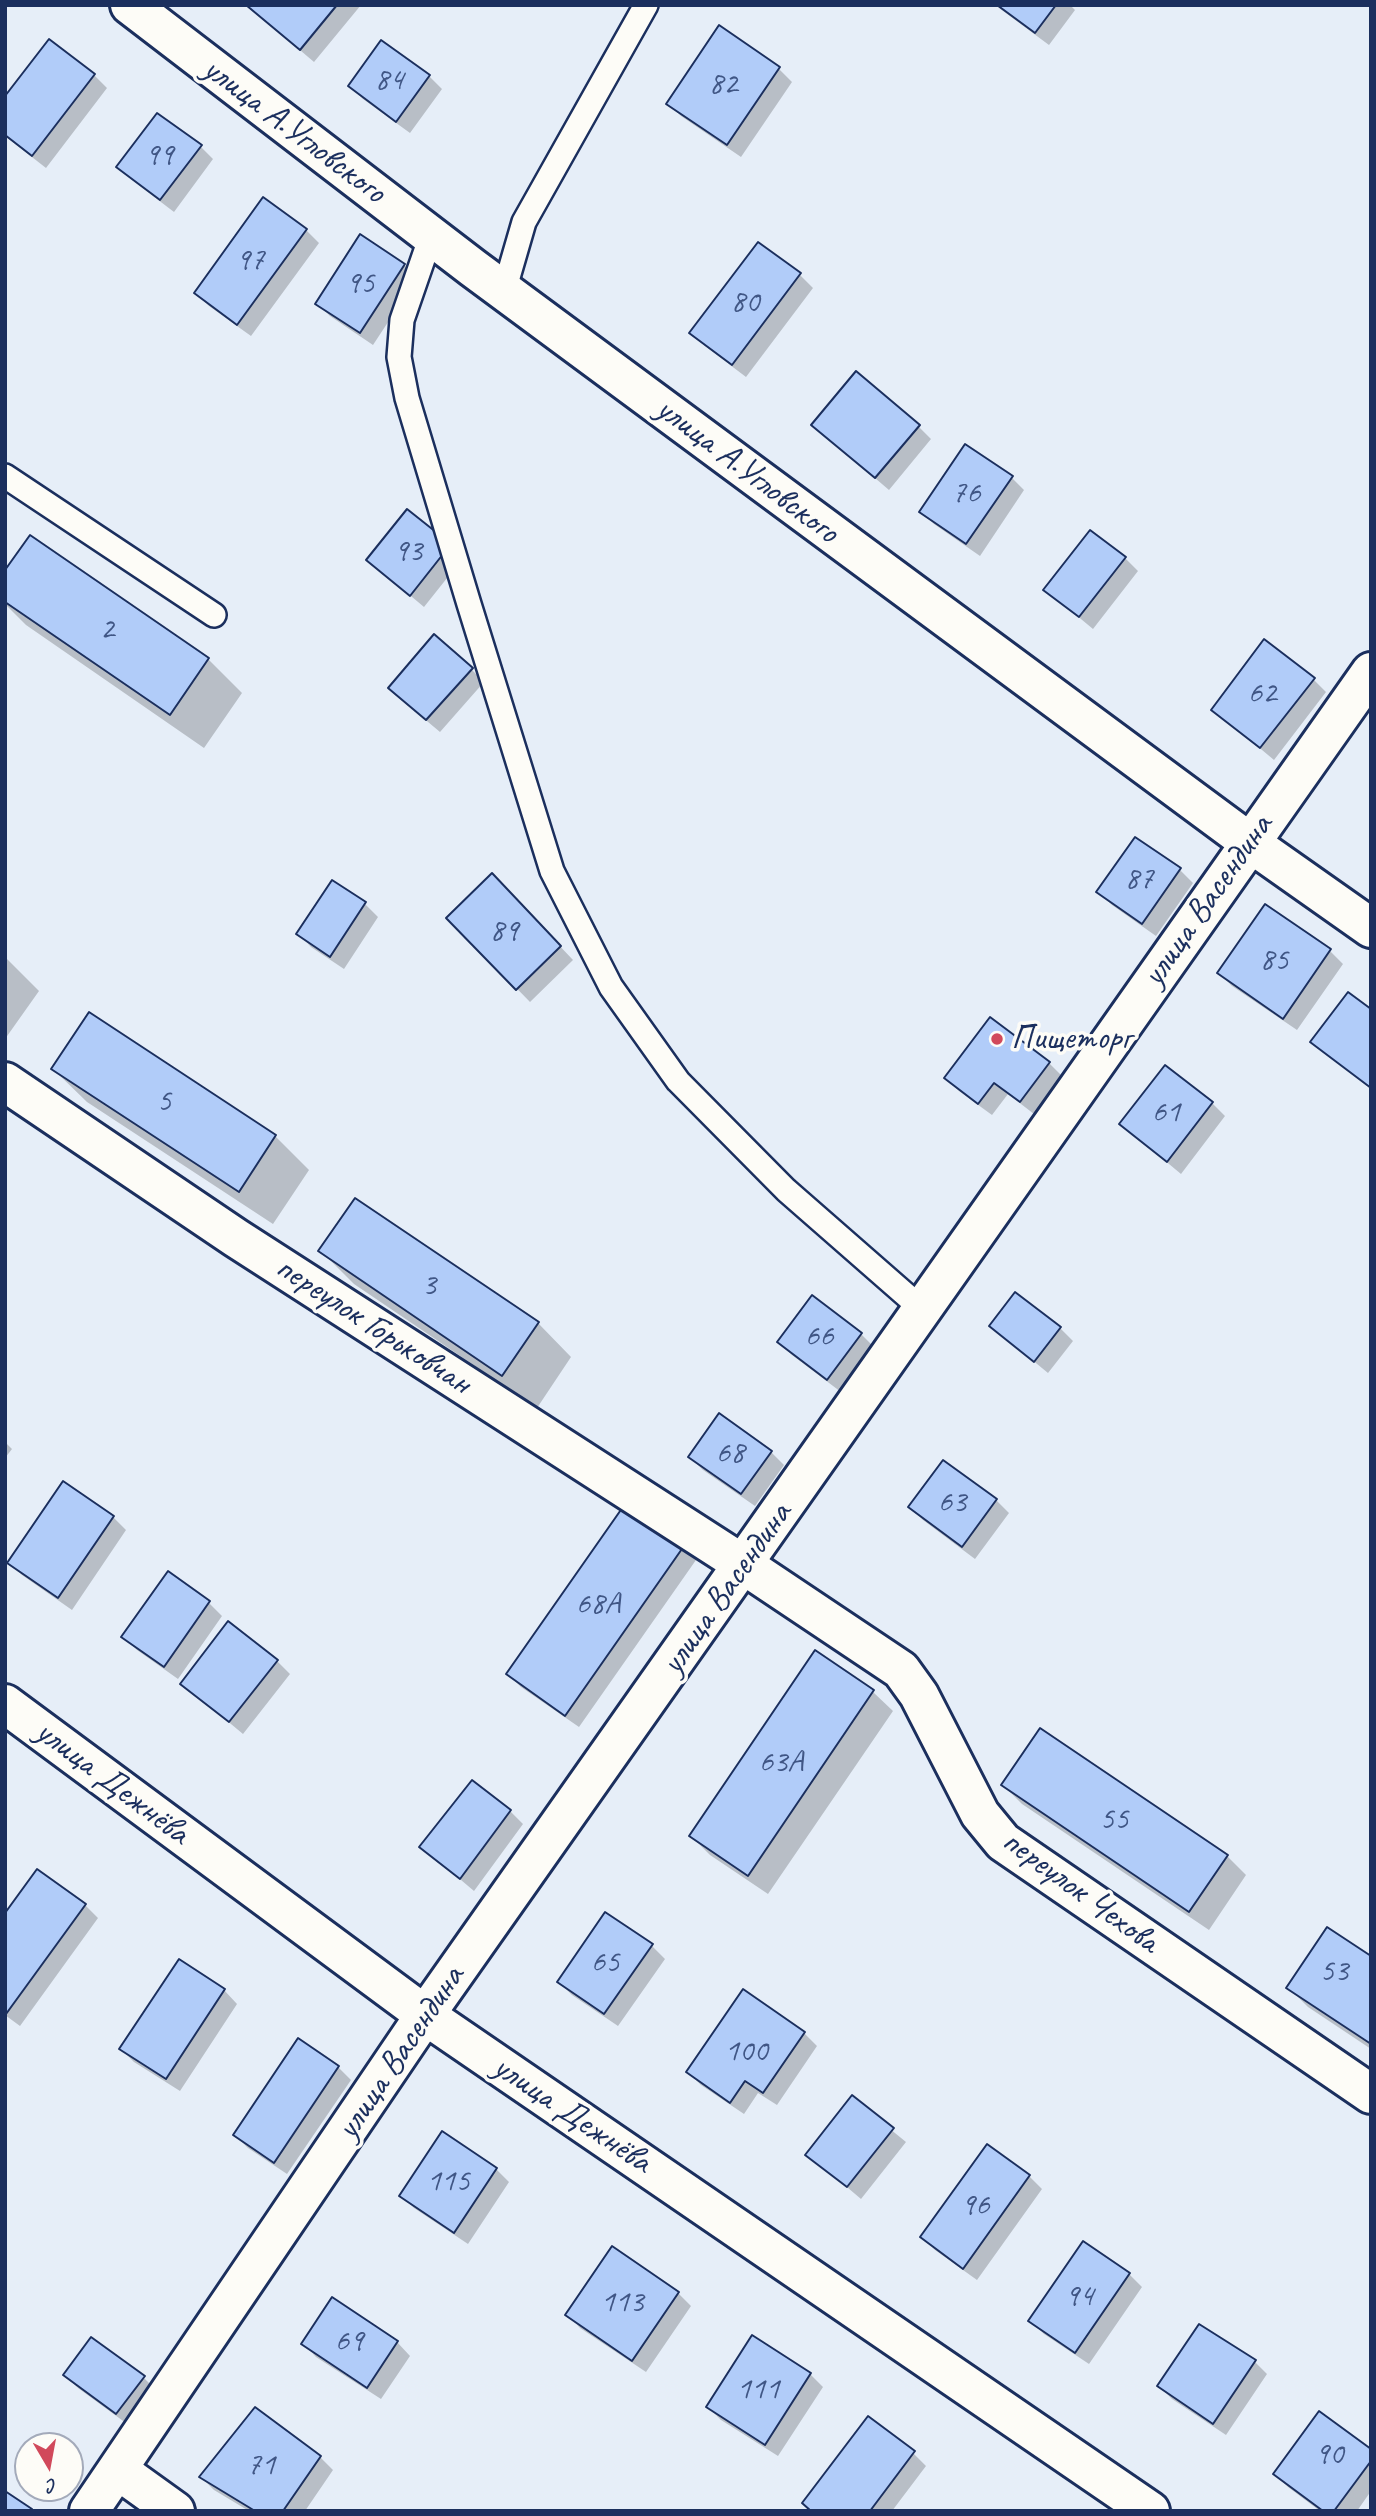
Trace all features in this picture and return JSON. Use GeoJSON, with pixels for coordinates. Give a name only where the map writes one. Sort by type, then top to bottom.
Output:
{"type":"FeatureCollection","features":[{"type":"Feature","properties":{"kind":"street","name":"улица А.Угловского"},"geometry":{"type":"LineString","coordinates":[[130,5],[504,291],[1249,842],[1371,928]]}},
{"type":"Feature","properties":{"kind":"street","name":"улица Васендина"},"geometry":{"type":"LineString","coordinates":[[89,2511],[425,2015],[1371,672]]}},
{"type":"Feature","properties":{"kind":"street","name":"переулок Горьковчан"},"geometry":{"type":"LineString","coordinates":[[5,1082],[236,1238],[744,1565]]}},
{"type":"Feature","properties":{"kind":"street","name":"переулок Чехова"},"geometry":{"type":"LineString","coordinates":[[744,1565],[901,1670],[919,1695],[980,1814],[1003,1843],[1371,2094]]}},
{"type":"Feature","properties":{"kind":"street","name":"улица Дежнёва"},"geometry":{"type":"LineString","coordinates":[[5,1704],[425,2015],[1150,2511]]}},
{"type":"Feature","properties":{"kind":"street"},"geometry":{"type":"LineString","coordinates":[[118,2470],[175,2511]]}},
{"type":"Feature","properties":{"kind":"lane"},"geometry":{"type":"LineString","coordinates":[[504,291],[524,222],[646,5]]}},
{"type":"Feature","properties":{"kind":"lane"},"geometry":{"type":"LineString","coordinates":[[431,236],[402,320],[399,357],[407,398],[552,871],[611,987],[678,1081],[786,1190],[922,1309]]}},
{"type":"Feature","properties":{"kind":"lane"},"geometry":{"type":"LineString","coordinates":[[5,476],[215,615]]}},
{"type":"Feature","properties":{"kind":"building"},"geometry":{"type":"Polygon","coordinates":[[[246,5],[337,5],[300,50],[246,5]]]}},
{"type":"Feature","properties":{"kind":"building"},"geometry":{"type":"Polygon","coordinates":[[[997,5],[1056,5],[1035,33],[997,5]]]}},
{"type":"Feature","properties":{"kind":"building"},"geometry":{"type":"Polygon","coordinates":[[[719,25],[780,67],[727,145],[666,104],[719,25]]]}},
{"type":"Feature","properties":{"kind":"building"},"geometry":{"type":"Polygon","coordinates":[[[49,39],[95,74],[32,156],[5,135],[5,96],[49,39]]]}},
{"type":"Feature","properties":{"kind":"building"},"geometry":{"type":"Polygon","coordinates":[[[381,40],[430,75],[396,122],[348,86],[381,40]]]}},
{"type":"Feature","properties":{"kind":"building"},"geometry":{"type":"Polygon","coordinates":[[[157,113],[202,145],[160,200],[116,167],[157,113]]]}},
{"type":"Feature","properties":{"kind":"building"},"geometry":{"type":"Polygon","coordinates":[[[263,197],[307,229],[237,325],[194,293],[263,197]]]}},
{"type":"Feature","properties":{"kind":"building"},"geometry":{"type":"Polygon","coordinates":[[[360,234],[405,264],[360,333],[315,304],[360,234]]]}},
{"type":"Feature","properties":{"kind":"building"},"geometry":{"type":"Polygon","coordinates":[[[758,242],[801,273],[732,365],[689,333],[758,242]]]}},
{"type":"Feature","properties":{"kind":"building"},"geometry":{"type":"Polygon","coordinates":[[[856,371],[920,425],[875,478],[811,425],[856,371]]]}},
{"type":"Feature","properties":{"kind":"building"},"geometry":{"type":"Polygon","coordinates":[[[965,444],[1013,476],[966,544],[919,512],[965,444]]]}},
{"type":"Feature","properties":{"kind":"building"},"geometry":{"type":"Polygon","coordinates":[[[407,509],[451,544],[410,596],[366,560],[407,509]]]}},
{"type":"Feature","properties":{"kind":"building"},"geometry":{"type":"Polygon","coordinates":[[[1090,530],[1126,557],[1079,617],[1043,590],[1090,530]]]}},
{"type":"Feature","properties":{"kind":"building"},"geometry":{"type":"Polygon","coordinates":[[[30,535],[209,658],[170,715],[5,602],[5,570],[30,535]]]}},
{"type":"Feature","properties":{"kind":"building"},"geometry":{"type":"Polygon","coordinates":[[[434,634],[473,668],[426,720],[388,688],[434,634]]]}},
{"type":"Feature","properties":{"kind":"building"},"geometry":{"type":"Polygon","coordinates":[[[1264,639],[1315,678],[1260,748],[1211,710],[1264,639]]]}},
{"type":"Feature","properties":{"kind":"building"},"geometry":{"type":"Polygon","coordinates":[[[1135,837],[1181,868],[1142,924],[1096,892],[1135,837]]]}},
{"type":"Feature","properties":{"kind":"building"},"geometry":{"type":"Polygon","coordinates":[[[492,873],[561,946],[516,990],[446,918],[492,873]]]}},
{"type":"Feature","properties":{"kind":"building"},"geometry":{"type":"Polygon","coordinates":[[[332,880],[366,902],[330,957],[296,934],[332,880]]]}},
{"type":"Feature","properties":{"kind":"building"},"geometry":{"type":"Polygon","coordinates":[[[1265,904],[1331,949],[1283,1019],[1217,973],[1265,904]]]}},
{"type":"Feature","properties":{"kind":"building"},"geometry":{"type":"Polygon","coordinates":[[[1348,992],[1371,1009],[1371,1088],[1310,1042],[1348,992]]]}},
{"type":"Feature","properties":{"kind":"building"},"geometry":{"type":"Polygon","coordinates":[[[89,1012],[276,1135],[239,1192],[51,1069],[89,1012]]]}},
{"type":"Feature","properties":{"kind":"building","name":"Пищеторг"},"geometry":{"type":"Polygon","coordinates":[[[990,1017],[1050,1062],[1020,1102],[994,1083],[978,1104],[944,1078],[990,1017]]]}},
{"type":"Feature","properties":{"kind":"building"},"geometry":{"type":"Polygon","coordinates":[[[1165,1065],[1213,1102],[1167,1162],[1119,1124],[1165,1065]]]}},
{"type":"Feature","properties":{"kind":"building"},"geometry":{"type":"Polygon","coordinates":[[[355,1198],[539,1322],[502,1376],[318,1251],[355,1198]]]}},
{"type":"Feature","properties":{"kind":"building"},"geometry":{"type":"Polygon","coordinates":[[[1015,1292],[1061,1327],[1034,1362],[989,1326],[1015,1292]]]}},
{"type":"Feature","properties":{"kind":"building"},"geometry":{"type":"Polygon","coordinates":[[[812,1295],[862,1333],[827,1380],[777,1342],[812,1295]]]}},
{"type":"Feature","properties":{"kind":"building"},"geometry":{"type":"Polygon","coordinates":[[[719,1413],[772,1451],[741,1494],[688,1457],[719,1413]]]}},
{"type":"Feature","properties":{"kind":"building"},"geometry":{"type":"Polygon","coordinates":[[[943,1460],[997,1499],[962,1547],[908,1507],[943,1460]]]}},
{"type":"Feature","properties":{"kind":"building"},"geometry":{"type":"Polygon","coordinates":[[[63,1481],[114,1516],[58,1598],[7,1563],[63,1481]]]}},
{"type":"Feature","properties":{"kind":"building"},"geometry":{"type":"Polygon","coordinates":[[[632,1494],[691,1536],[565,1716],[506,1674],[632,1494]]]}},
{"type":"Feature","properties":{"kind":"building"},"geometry":{"type":"Polygon","coordinates":[[[168,1571],[210,1601],[164,1667],[121,1637],[168,1571]]]}},
{"type":"Feature","properties":{"kind":"building"},"geometry":{"type":"Polygon","coordinates":[[[228,1621],[278,1660],[229,1722],[180,1684],[228,1621]]]}},
{"type":"Feature","properties":{"kind":"building"},"geometry":{"type":"Polygon","coordinates":[[[815,1650],[874,1690],[748,1876],[689,1836],[815,1650]]]}},
{"type":"Feature","properties":{"kind":"building"},"geometry":{"type":"Polygon","coordinates":[[[1040,1728],[1228,1855],[1189,1912],[1001,1785],[1040,1728]]]}},
{"type":"Feature","properties":{"kind":"building"},"geometry":{"type":"Polygon","coordinates":[[[472,1780],[511,1810],[460,1879],[419,1847],[472,1780]]]}},
{"type":"Feature","properties":{"kind":"building"},"geometry":{"type":"Polygon","coordinates":[[[37,1869],[86,1904],[6,2014],[5,1913],[37,1869]]]}},
{"type":"Feature","properties":{"kind":"building"},"geometry":{"type":"Polygon","coordinates":[[[605,1912],[653,1944],[604,2014],[557,1982],[605,1912]]]}},
{"type":"Feature","properties":{"kind":"building"},"geometry":{"type":"Polygon","coordinates":[[[1327,1927],[1371,1956],[1371,2044],[1286,1988],[1327,1927]]]}},
{"type":"Feature","properties":{"kind":"building"},"geometry":{"type":"Polygon","coordinates":[[[179,1959],[225,1989],[166,2079],[119,2049],[179,1959]]]}},
{"type":"Feature","properties":{"kind":"building"},"geometry":{"type":"Polygon","coordinates":[[[743,1989],[805,2032],[763,2093],[745,2081],[730,2103],[686,2072],[743,1989]]]}},
{"type":"Feature","properties":{"kind":"building"},"geometry":{"type":"Polygon","coordinates":[[[298,2038],[339,2066],[274,2163],[233,2135],[298,2038]]]}},
{"type":"Feature","properties":{"kind":"building"},"geometry":{"type":"Polygon","coordinates":[[[852,2095],[894,2128],[847,2187],[805,2155],[852,2095]]]}},
{"type":"Feature","properties":{"kind":"building"},"geometry":{"type":"Polygon","coordinates":[[[442,2131],[497,2168],[454,2233],[399,2196],[442,2131]]]}},
{"type":"Feature","properties":{"kind":"building"},"geometry":{"type":"Polygon","coordinates":[[[987,2144],[1030,2175],[963,2269],[920,2237],[987,2144]]]}},
{"type":"Feature","properties":{"kind":"building"},"geometry":{"type":"Polygon","coordinates":[[[1083,2241],[1130,2273],[1075,2353],[1028,2321],[1083,2241]]]}},
{"type":"Feature","properties":{"kind":"building"},"geometry":{"type":"Polygon","coordinates":[[[612,2246],[679,2292],[632,2361],[565,2315],[612,2246]]]}},
{"type":"Feature","properties":{"kind":"building"},"geometry":{"type":"Polygon","coordinates":[[[332,2297],[398,2341],[367,2388],[301,2344],[332,2297]]]}},
{"type":"Feature","properties":{"kind":"building"},"geometry":{"type":"Polygon","coordinates":[[[1199,2324],[1256,2360],[1213,2424],[1157,2386],[1199,2324]]]}},
{"type":"Feature","properties":{"kind":"building"},"geometry":{"type":"Polygon","coordinates":[[[752,2335],[811,2373],[765,2445],[706,2407],[752,2335]]]}},
{"type":"Feature","properties":{"kind":"building"},"geometry":{"type":"Polygon","coordinates":[[[91,2337],[145,2376],[116,2414],[63,2375],[91,2337]]]}},
{"type":"Feature","properties":{"kind":"building"},"geometry":{"type":"Polygon","coordinates":[[[255,2407],[321,2456],[283,2511],[255,2511],[199,2477],[255,2407]]]}},
{"type":"Feature","properties":{"kind":"building"},"geometry":{"type":"Polygon","coordinates":[[[1319,2411],[1371,2449],[1371,2461],[1334,2511],[1323,2511],[1273,2474],[1319,2411]]]}},
{"type":"Feature","properties":{"kind":"building"},"geometry":{"type":"Polygon","coordinates":[[[868,2416],[915,2451],[870,2511],[811,2511],[802,2503],[868,2416]]]}},
{"type":"Feature","properties":{"kind":"building"},"geometry":{"type":"Polygon","coordinates":[[[5,2491],[14,2497],[14,2502],[22,2502],[32,2509],[32,2511],[5,2511],[5,2491]]]}},
{"type":"Feature","properties":{"kind":"place","name":"Пищеторг"},"geometry":{"type":"Point","coordinates":[997,1039]}}]}
